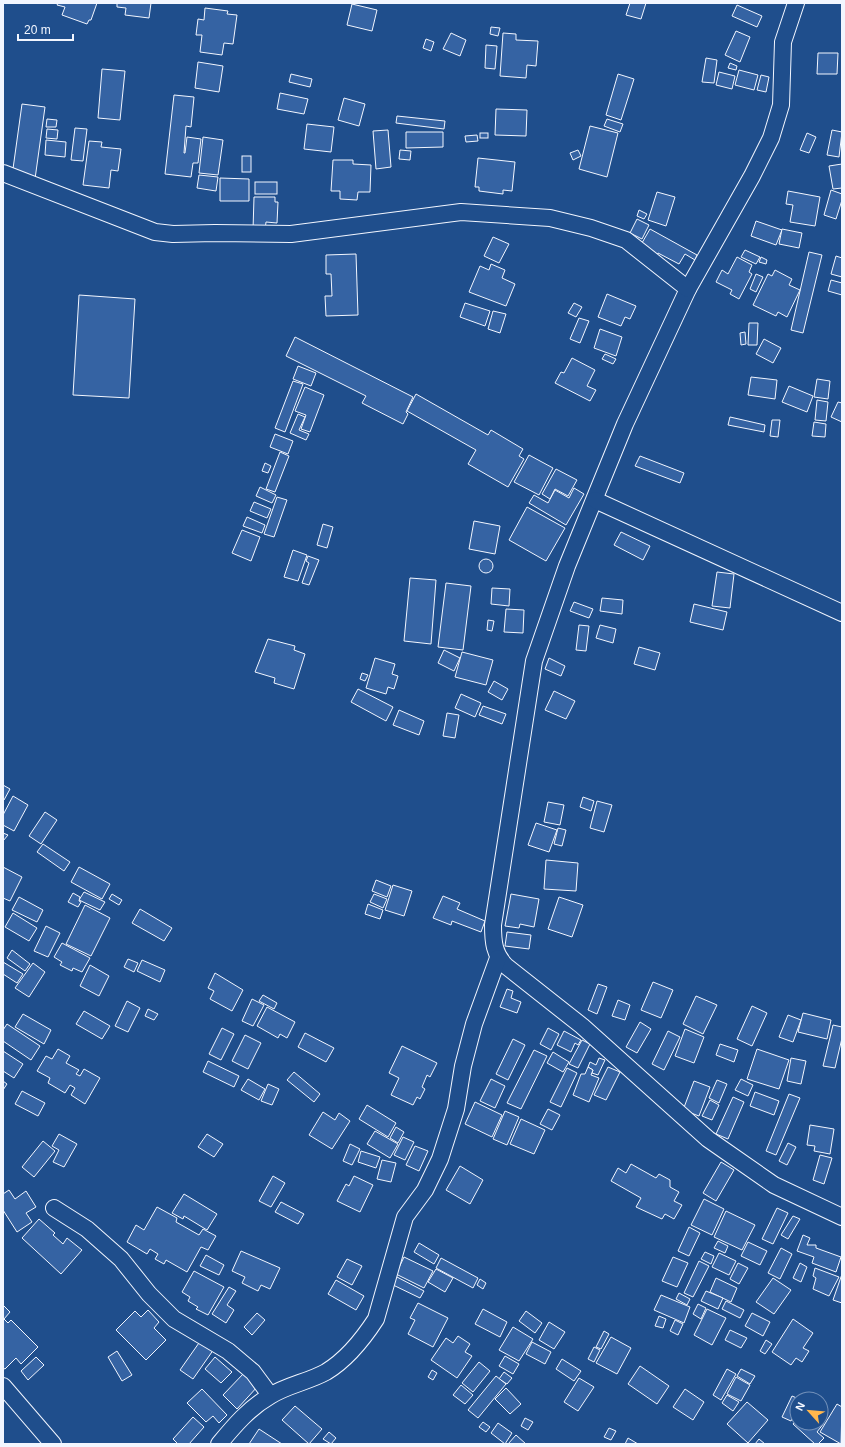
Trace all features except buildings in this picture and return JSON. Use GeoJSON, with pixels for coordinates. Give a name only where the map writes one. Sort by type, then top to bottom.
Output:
{"type":"FeatureCollection","features":[{"type":"Feature","properties":{"kind":"street"},"geometry":{"type":"LineString","coordinates":[[796,3],[784,42],[781,105],[771,138],[752,176],[688,289],[626,424],[567,566],[534,660],[493,925],[493,943],[498,958],[506,966],[582,1026],[708,1139],[774,1185],[842,1216]]}},
{"type":"Feature","properties":{"kind":"street"},"geometry":{"type":"LineString","coordinates":[[3,173],[155,232],[173,234],[215,232],[291,234],[461,212],[550,218],[590,228],[626,240],[688,289]]}},
{"type":"Feature","properties":{"kind":"street"},"geometry":{"type":"LineString","coordinates":[[594,500],[842,612]]}},
{"type":"Feature","properties":{"kind":"street"},"geometry":{"type":"LineString","coordinates":[[219,1444],[244,1415],[270,1395],[326,1372],[348,1354],[367,1333],[376,1319],[394,1250],[405,1217],[425,1190],[440,1159],[456,1109],[463,1066],[474,1024],[498,958]]}},
{"type":"Feature","properties":{"kind":"street"},"geometry":{"type":"LineString","coordinates":[[54,1208],[87,1229],[121,1259],[149,1294],[174,1319],[228,1351],[253,1372],[270,1395]]}},
{"type":"Feature","properties":{"kind":"street"},"geometry":{"type":"LineString","coordinates":[[3,1386],[53,1444]]}}]}
